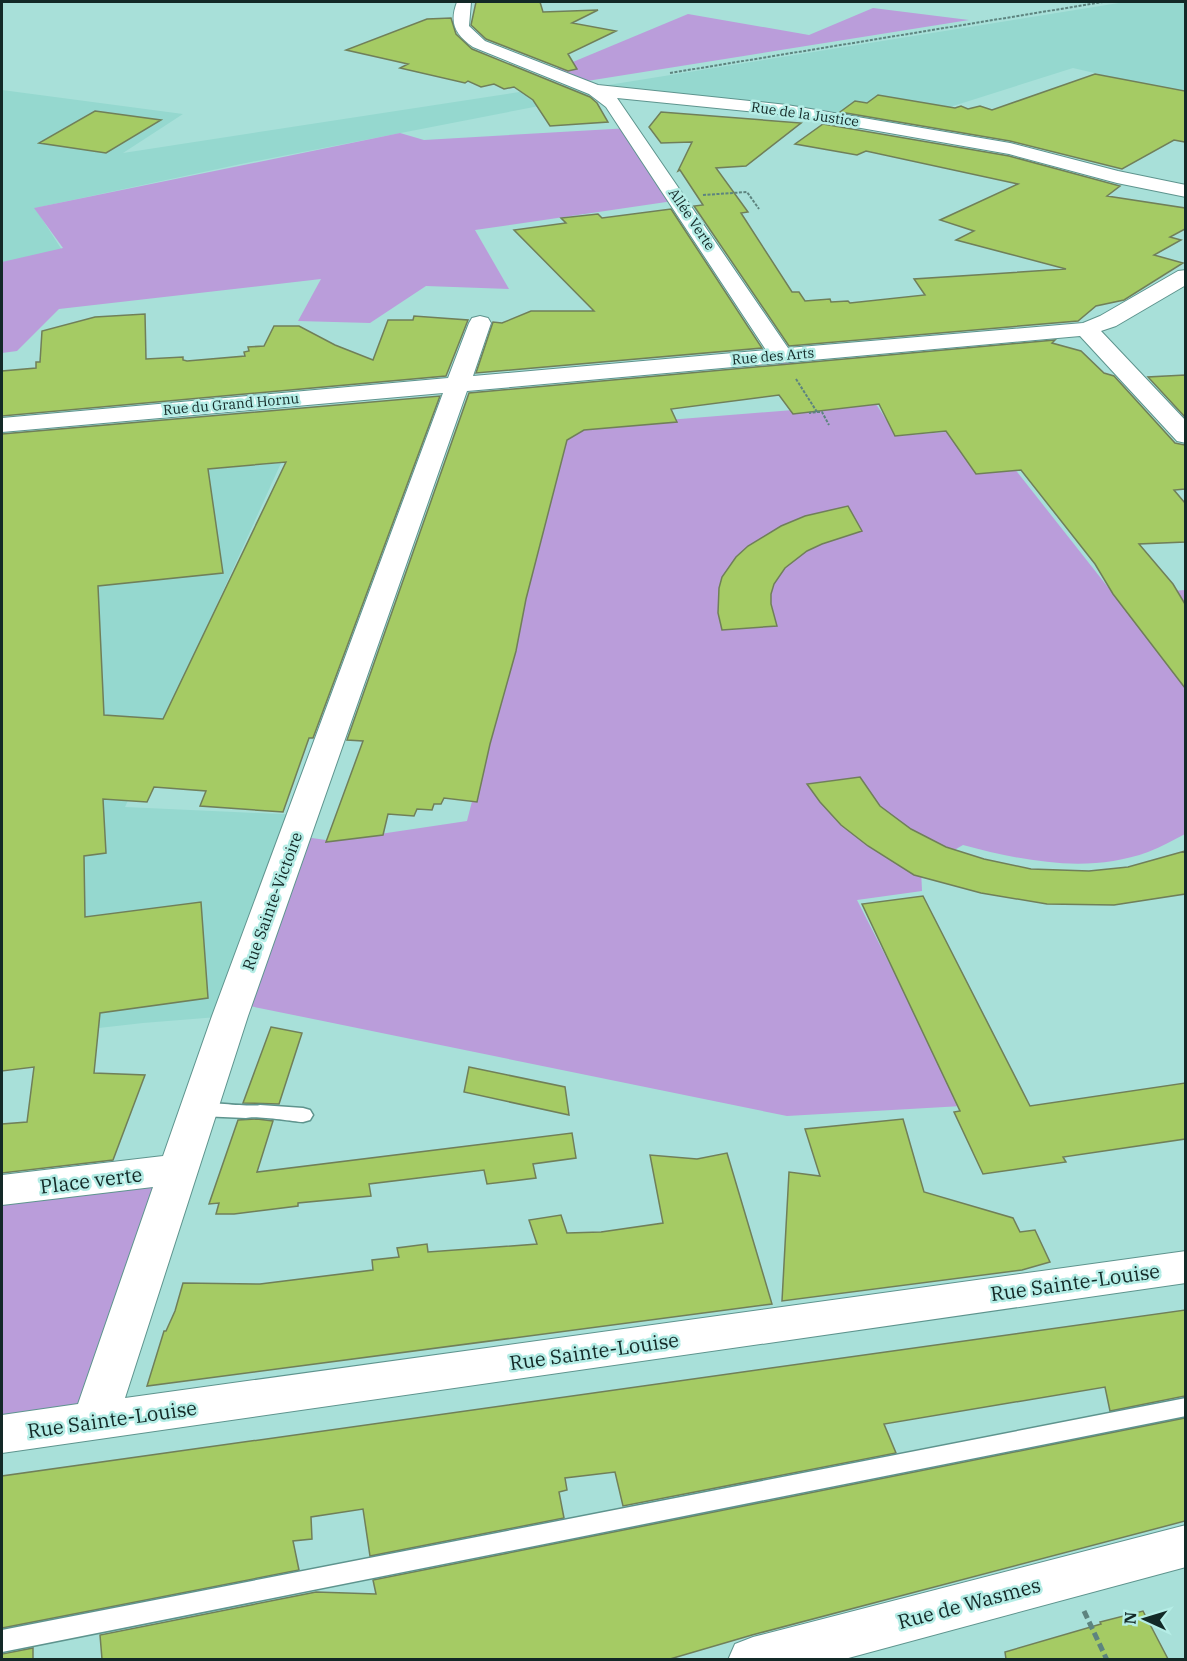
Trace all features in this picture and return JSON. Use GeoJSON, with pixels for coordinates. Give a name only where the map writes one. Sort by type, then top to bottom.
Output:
{"type":"FeatureCollection","features":[{"type":"Feature","properties":{"kind":"street","name":"Rue de la Justice"},"geometry":{"type":"LineString","coordinates":[[464,2],[460,23],[463,31],[470,38],[479,44],[596,90],[799,111],[1010,149],[1117,177],[1185,191]]}},
{"type":"Feature","properties":{"kind":"street","name":"Allée Verte"},"geometry":{"type":"LineString","coordinates":[[596,90],[614,104],[781,355]]}},
{"type":"Feature","properties":{"kind":"street","name":"Rue des Arts"},"geometry":{"type":"LineString","coordinates":[[460,383],[1086,329],[1108,321],[1185,276]]}},
{"type":"Feature","properties":{"kind":"street","name":"Rue Sainte-Victoire"},"geometry":{"type":"LineString","coordinates":[[94,1422],[230,1016],[480,323]]}},
{"type":"Feature","properties":{"kind":"street"},"geometry":{"type":"LineString","coordinates":[[1086,329],[1185,436]]}},
{"type":"Feature","properties":{"kind":"street","name":"Rue du Grand Hornu"},"geometry":{"type":"LineString","coordinates":[[2,424],[460,383]]}},
{"type":"Feature","properties":{"kind":"street","name":"Place verte"},"geometry":{"type":"LineString","coordinates":[[2,1190],[180,1169]]}},
{"type":"Feature","properties":{"kind":"street","name":"Rue Sainte-Louise"},"geometry":{"type":"LineString","coordinates":[[2,1434],[1185,1267]]}},
{"type":"Feature","properties":{"kind":"street","name":"Rue de Wasmes"},"geometry":{"type":"LineString","coordinates":[[753,1659],[1185,1546]]}},
{"type":"Feature","properties":{"kind":"lane"},"geometry":{"type":"LineString","coordinates":[[200,1109],[303,1115]]}},
{"type":"Feature","properties":{"kind":"lane"},"geometry":{"type":"LineString","coordinates":[[2,1641],[1185,1407]]}},
{"type":"Feature","properties":{"kind":"path"},"geometry":{"type":"LineString","coordinates":[[666,74],[1103,2]]}},
{"type":"Feature","properties":{"kind":"path"},"geometry":{"type":"LineString","coordinates":[[678,197],[747,192],[759,209]]}},
{"type":"Feature","properties":{"kind":"path"},"geometry":{"type":"LineString","coordinates":[[781,355],[817,412]]}},
{"type":"Feature","properties":{"kind":"path"},"geometry":{"type":"LineString","coordinates":[[809,413],[822,412],[829,425]]}},
{"type":"Feature","properties":{"kind":"path"},"geometry":{"type":"LineString","coordinates":[[1067,1577],[1107,1659]]}},
{"type":"Feature","properties":{"kind":"shaded area"},"geometry":{"type":"Polygon","coordinates":[[[1125,2],[1185,2],[1185,94],[1073,68],[893,125],[602,86],[1125,2]]]}},
{"type":"Feature","properties":{"kind":"shaded area"},"geometry":{"type":"Polygon","coordinates":[[[873,8],[969,20],[587,81],[556,69],[688,14],[809,35],[873,8]]]}},
{"type":"Feature","properties":{"kind":"shaded area"},"geometry":{"type":"Polygon","coordinates":[[[571,84],[596,95],[241,164],[35,208],[62,250],[2,263],[2,90],[183,114],[123,153],[571,84]]]}},
{"type":"Feature","properties":{"kind":"shaded area"},"geometry":{"type":"Polygon","coordinates":[[[630,128],[680,200],[475,230],[509,289],[426,286],[370,323],[298,321],[321,279],[59,309],[17,351],[2,353],[2,262],[63,248],[34,208],[400,133],[424,140],[630,128]]]}},
{"type":"Feature","properties":{"kind":"shaded area"},"geometry":{"type":"Polygon","coordinates":[[[788,354],[825,409],[876,404],[897,436],[946,432],[976,472],[1014,468],[1111,591],[1161,586],[1171,591],[1185,590],[1185,834],[1153,850],[1125,859],[1079,864],[1032,860],[963,845],[921,869],[922,891],[857,900],[962,1106],[787,1116],[235,1003],[305,837],[333,841],[467,821],[562,444],[581,427],[806,409],[772,356],[788,354]]]}},
{"type":"Feature","properties":{"kind":"shaded area"},"geometry":{"type":"Polygon","coordinates":[[[281,463],[125,807],[303,815],[230,1016],[2,1039],[2,488],[281,463]]]}},
{"type":"Feature","properties":{"kind":"shaded area"},"geometry":{"type":"Polygon","coordinates":[[[180,1169],[95,1422],[2,1434],[2,1190],[180,1169]]]}},
{"type":"Feature","properties":{"kind":"building"},"geometry":{"type":"Polygon","coordinates":[[[476,2],[540,2],[543,12],[598,10],[572,23],[616,31],[568,54],[577,69],[568,71],[486,39],[471,25],[476,2]]]}},
{"type":"Feature","properties":{"kind":"building"},"geometry":{"type":"Polygon","coordinates":[[[451,18],[456,34],[472,49],[590,97],[597,103],[608,122],[550,126],[533,100],[514,87],[504,89],[494,84],[481,87],[468,81],[465,83],[400,68],[408,64],[346,50],[427,19],[451,18]]]}},
{"type":"Feature","properties":{"kind":"building"},"geometry":{"type":"Polygon","coordinates":[[[1095,74],[1185,91],[1185,142],[1174,140],[1122,169],[1010,141],[840,112],[855,101],[867,103],[878,95],[955,108],[961,106],[968,109],[980,106],[992,110],[1095,74]]]}},
{"type":"Feature","properties":{"kind":"building"},"geometry":{"type":"Polygon","coordinates":[[[95,111],[161,120],[106,153],[39,143],[95,111]]]}},
{"type":"Feature","properties":{"kind":"building"},"geometry":{"type":"Polygon","coordinates":[[[661,112],[801,123],[746,166],[716,168],[748,212],[741,213],[792,292],[799,292],[805,301],[830,299],[831,302],[848,301],[850,303],[925,295],[914,279],[1066,269],[956,240],[974,231],[940,220],[1018,184],[866,151],[857,155],[795,144],[823,124],[1009,156],[1120,186],[1107,196],[1185,208],[1185,229],[1170,237],[1181,240],[1154,255],[1183,263],[1124,300],[1096,306],[1078,321],[789,346],[694,206],[703,205],[680,170],[678,171],[692,142],[661,143],[649,127],[661,112]]]}},
{"type":"Feature","properties":{"kind":"building"},"geometry":{"type":"Polygon","coordinates":[[[671,209],[762,348],[476,373],[493,322],[502,323],[531,311],[594,311],[514,230],[566,223],[561,218],[598,214],[602,218],[671,209]]]}},
{"type":"Feature","properties":{"kind":"building"},"geometry":{"type":"Polygon","coordinates":[[[145,314],[146,359],[183,357],[183,360],[187,361],[245,356],[244,352],[249,351],[248,347],[264,346],[274,326],[299,326],[335,345],[373,360],[388,320],[413,320],[414,316],[468,320],[446,376],[2,416],[2,371],[36,368],[36,362],[40,362],[42,331],[95,317],[145,314]]]}},
{"type":"Feature","properties":{"kind":"building"},"geometry":{"type":"Polygon","coordinates":[[[1055,340],[1052,343],[1081,351],[1104,373],[1114,376],[1175,443],[1185,445],[1185,489],[1174,490],[1185,503],[1185,542],[1139,544],[1173,584],[1185,604],[1185,688],[1113,594],[1095,564],[1021,470],[976,474],[946,431],[895,436],[879,404],[793,414],[779,395],[671,409],[677,422],[584,430],[567,440],[477,802],[444,798],[441,804],[434,804],[432,810],[417,809],[414,816],[388,814],[383,835],[326,842],[363,741],[347,740],[469,393],[1055,340]]]}},
{"type":"Feature","properties":{"kind":"building"},"geometry":{"type":"Polygon","coordinates":[[[1185,375],[1185,417],[1148,377],[1185,375]]]}},
{"type":"Feature","properties":{"kind":"building"},"geometry":{"type":"Polygon","coordinates":[[[440,396],[313,738],[309,738],[283,812],[200,806],[206,791],[154,787],[147,802],[103,799],[106,853],[84,856],[85,917],[201,902],[208,998],[100,1013],[94,1073],[145,1075],[113,1160],[2,1173],[2,1124],[27,1122],[34,1067],[2,1071],[2,434],[440,396]],[[286,462],[208,469],[223,573],[98,586],[104,715],[163,719],[286,462]]]}},
{"type":"Feature","properties":{"kind":"building"},"geometry":{"type":"Polygon","coordinates":[[[848,506],[862,531],[807,551],[785,568],[774,584],[771,594],[771,604],[777,626],[722,630],[718,613],[719,588],[722,577],[736,557],[748,546],[781,526],[805,516],[848,506]]]}},
{"type":"Feature","properties":{"kind":"building"},"geometry":{"type":"Polygon","coordinates":[[[860,777],[880,806],[911,829],[946,847],[984,859],[1031,869],[1089,871],[1128,867],[1185,851],[1185,894],[1114,905],[1047,904],[981,893],[914,875],[868,846],[841,825],[807,784],[860,777]]]}},
{"type":"Feature","properties":{"kind":"building"},"geometry":{"type":"Polygon","coordinates":[[[923,896],[1030,1106],[1185,1083],[1185,1139],[1063,1157],[1066,1162],[983,1174],[954,1112],[960,1111],[862,904],[923,896]]]}},
{"type":"Feature","properties":{"kind":"building"},"geometry":{"type":"Polygon","coordinates":[[[271,1027],[302,1033],[279,1104],[243,1103],[271,1027]]]}},
{"type":"Feature","properties":{"kind":"building"},"geometry":{"type":"Polygon","coordinates":[[[469,1067],[565,1087],[569,1115],[464,1092],[469,1067]]]}},
{"type":"Feature","properties":{"kind":"building"},"geometry":{"type":"Polygon","coordinates":[[[903,1119],[924,1192],[1013,1218],[1020,1232],[1035,1230],[1050,1262],[1022,1270],[782,1301],[789,1172],[820,1176],[805,1129],[903,1119]]]}},
{"type":"Feature","properties":{"kind":"building"},"geometry":{"type":"Polygon","coordinates":[[[238,1120],[273,1121],[257,1172],[572,1133],[576,1158],[533,1164],[536,1178],[487,1184],[484,1170],[369,1184],[371,1196],[298,1203],[298,1206],[234,1214],[216,1214],[219,1203],[209,1204],[238,1120]]]}},
{"type":"Feature","properties":{"kind":"building"},"geometry":{"type":"Polygon","coordinates":[[[727,1153],[772,1304],[147,1386],[164,1331],[175,1311],[183,1283],[260,1284],[373,1270],[372,1260],[399,1257],[397,1248],[427,1244],[428,1252],[537,1244],[529,1220],[561,1215],[567,1233],[601,1232],[663,1223],[650,1155],[697,1159],[727,1153]]]}},
{"type":"Feature","properties":{"kind":"building"},"geometry":{"type":"Polygon","coordinates":[[[1185,1310],[1185,1396],[1110,1411],[1105,1387],[884,1424],[896,1453],[623,1506],[615,1472],[565,1478],[567,1490],[559,1492],[564,1518],[370,1556],[363,1509],[311,1517],[312,1539],[293,1541],[299,1570],[2,1628],[2,1476],[1185,1310]]]}},
{"type":"Feature","properties":{"kind":"building"},"geometry":{"type":"Polygon","coordinates":[[[1185,1418],[1185,1521],[752,1635],[670,1659],[102,1659],[100,1635],[316,1592],[376,1594],[373,1580],[1185,1418]]]}},
{"type":"Feature","properties":{"kind":"building"},"geometry":{"type":"Polygon","coordinates":[[[1143,1611],[1168,1659],[1006,1659],[1005,1652],[1143,1611]]]}},
{"type":"Feature","properties":{"kind":"building"},"geometry":{"type":"Polygon","coordinates":[[[33,1648],[33,1659],[2,1659],[2,1654],[33,1648]]]}}]}
